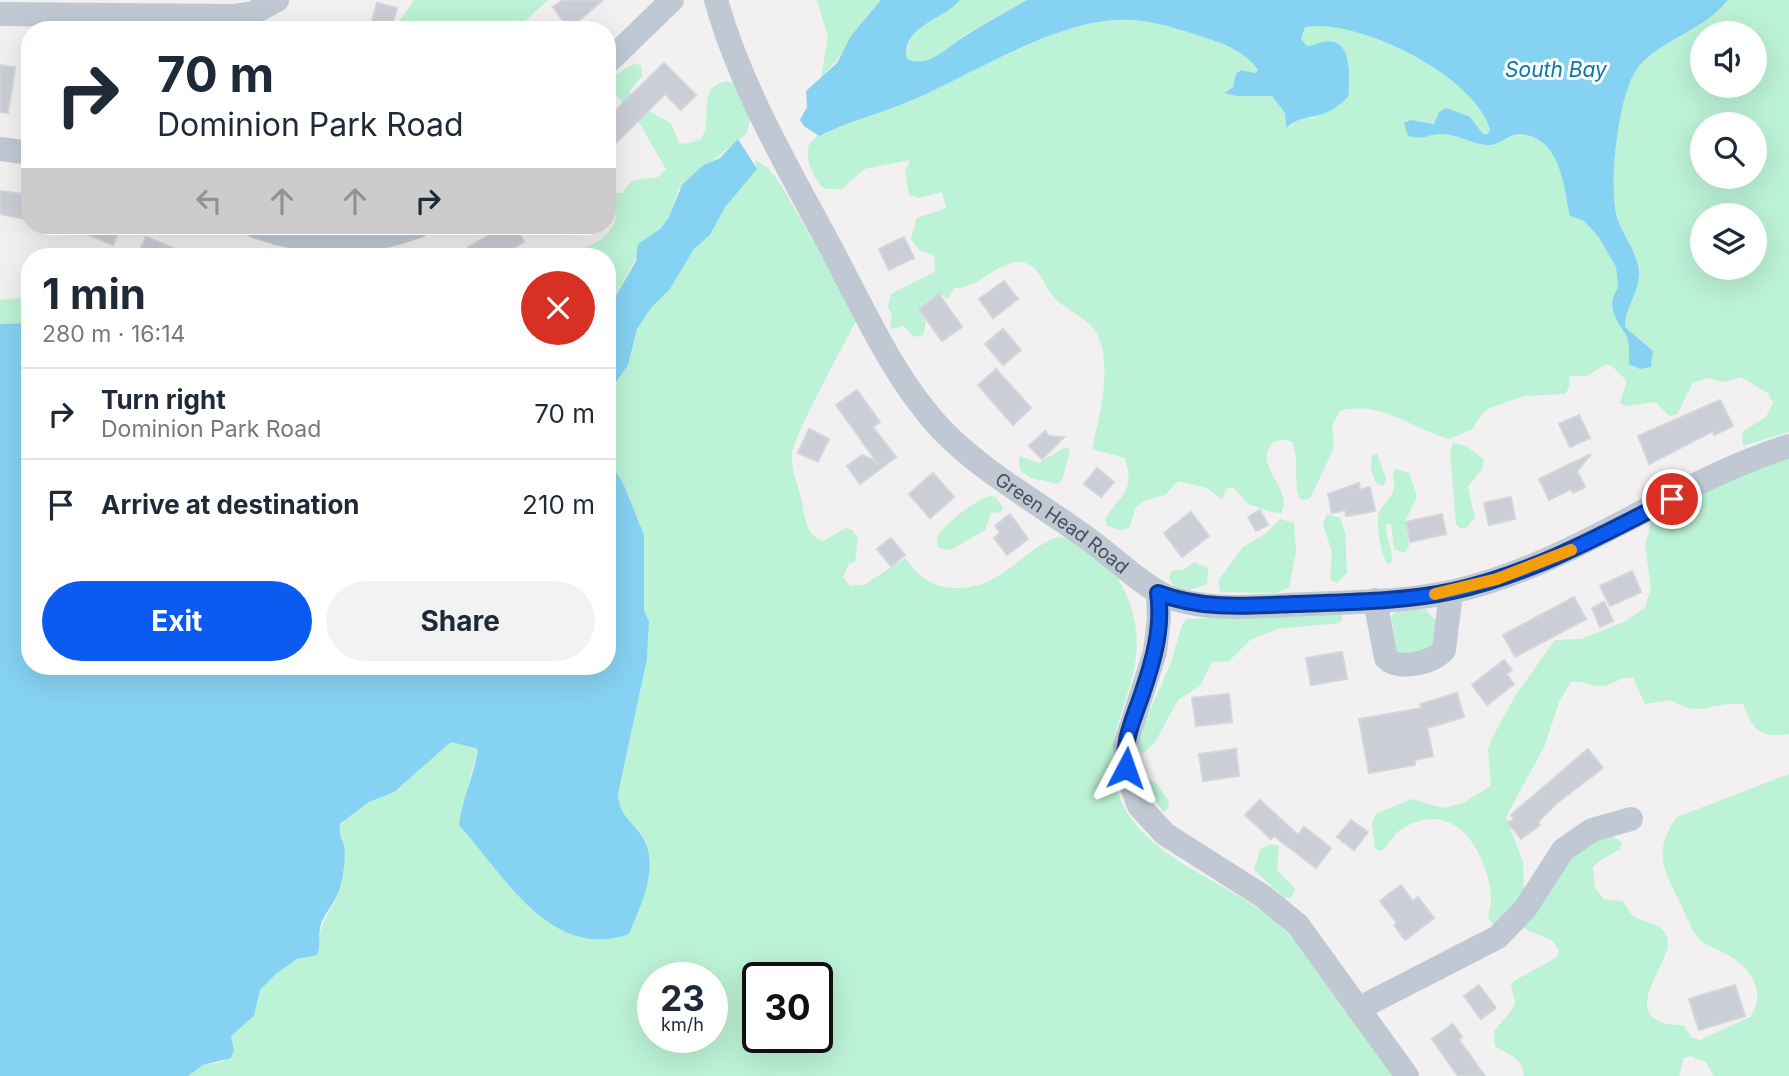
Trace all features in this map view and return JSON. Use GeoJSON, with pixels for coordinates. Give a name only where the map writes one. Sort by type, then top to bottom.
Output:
{"type":"FeatureCollection","features":[{"type":"Feature","properties":{"kind":"street"},"geometry":{"type":"LineString","coordinates":[[0,14],[233,16],[253,13],[277,0]]}},
{"type":"Feature","properties":{"kind":"street"},"geometry":{"type":"LineString","coordinates":[[616,54],[671,0]]}},
{"type":"Feature","properties":{"kind":"street","name":"Green Head Road"},"geometry":{"type":"LineString","coordinates":[[716,0],[736,59],[792,175],[871,322],[926,411],[962,447],[1118,560],[1158,593]]}},
{"type":"Feature","properties":{"kind":"street"},"geometry":{"type":"LineString","coordinates":[[0,149],[21,152]]}},
{"type":"Feature","properties":{"kind":"street"},"geometry":{"type":"LineString","coordinates":[[282,235],[344,243],[391,235]]}},
{"type":"Feature","properties":{"kind":"street"},"geometry":{"type":"LineString","coordinates":[[1407,1076],[1311,941],[1288,915],[1166,834],[1139,806],[1127,773],[1125,746],[1155,652],[1159,618],[1158,593],[1186,602],[1225,607],[1375,600],[1451,592],[1546,561],[1720,474],[1789,446]]}},
{"type":"Feature","properties":{"kind":"street"},"geometry":{"type":"LineString","coordinates":[[1375,600],[1386,658],[1393,663],[1404,665],[1431,660],[1444,650],[1451,592]]}},
{"type":"Feature","properties":{"kind":"street"},"geometry":{"type":"LineString","coordinates":[[1358,1009],[1498,937],[1525,909],[1563,850],[1592,830],[1631,819]]}},
{"type":"Feature","properties":{"kind":"green space"},"geometry":{"type":"Polygon","coordinates":[[[414,0],[548,0],[525,21],[399,21],[414,0]]]}},
{"type":"Feature","properties":{"kind":"green space"},"geometry":{"type":"Polygon","coordinates":[[[817,0],[881,0],[821,77],[828,37],[817,0]]]}},
{"type":"Feature","properties":{"kind":"green space"},"geometry":{"type":"Polygon","coordinates":[[[960,0],[1027,0],[965,35],[931,59],[916,62],[908,60],[907,49],[917,31],[960,0]]]}},
{"type":"Feature","properties":{"kind":"green space"},"geometry":{"type":"Polygon","coordinates":[[[1728,0],[1789,0],[1789,432],[1743,446],[1742,432],[1766,417],[1773,403],[1768,393],[1741,377],[1724,382],[1707,378],[1693,383],[1677,414],[1670,416],[1655,402],[1626,406],[1620,403],[1627,381],[1612,366],[1606,364],[1587,376],[1569,376],[1570,386],[1565,394],[1524,396],[1490,408],[1472,429],[1450,439],[1383,412],[1355,408],[1340,411],[1332,425],[1334,448],[1310,498],[1299,498],[1296,456],[1292,442],[1281,440],[1270,446],[1267,460],[1284,500],[1281,513],[1249,505],[1233,487],[1226,489],[1222,499],[1207,488],[1178,481],[1165,495],[1144,501],[1136,507],[1129,528],[1121,530],[1107,526],[1105,520],[1127,487],[1128,470],[1125,458],[1092,449],[1104,387],[1103,354],[1100,340],[1093,328],[1055,299],[1035,269],[1018,262],[1001,267],[971,285],[954,288],[948,299],[938,293],[918,308],[926,322],[923,335],[914,337],[904,326],[890,329],[892,315],[888,307],[891,294],[935,272],[934,255],[919,250],[911,239],[917,218],[946,208],[942,192],[919,198],[909,195],[905,172],[910,160],[864,169],[842,189],[825,189],[808,160],[808,147],[811,142],[831,128],[904,104],[1015,50],[1075,28],[1104,21],[1156,23],[1213,40],[1237,51],[1258,70],[1255,73],[1241,70],[1235,79],[1236,83],[1225,92],[1237,96],[1272,96],[1285,113],[1285,124],[1289,127],[1301,118],[1313,118],[1350,82],[1348,63],[1316,46],[1307,46],[1301,39],[1305,26],[1328,26],[1355,31],[1412,54],[1439,70],[1462,88],[1480,108],[1490,129],[1488,134],[1483,134],[1476,126],[1439,112],[1434,124],[1422,122],[1408,136],[1418,138],[1445,134],[1491,145],[1521,134],[1534,137],[1545,144],[1559,165],[1570,216],[1584,221],[1598,236],[1616,267],[1618,288],[1613,307],[1627,338],[1630,364],[1642,341],[1625,327],[1639,271],[1636,258],[1617,217],[1614,203],[1614,162],[1620,117],[1632,78],[1649,56],[1690,29],[1690,98],[1767,98],[1767,21],[1704,21],[1728,0]]]}},
{"type":"Feature","properties":{"kind":"green space"},"geometry":{"type":"Polygon","coordinates":[[[635,63],[641,66],[642,76],[629,92],[645,109],[671,123],[679,143],[686,144],[701,139],[705,131],[711,91],[716,85],[726,81],[739,86],[751,117],[747,133],[679,188],[669,217],[637,256],[616,294],[616,248],[584,248],[606,235],[616,235],[616,193],[622,193],[633,180],[658,177],[666,169],[641,126],[616,94],[616,74],[635,63]]]}},
{"type":"Feature","properties":{"kind":"green space"},"geometry":{"type":"Polygon","coordinates":[[[755,160],[768,168],[780,183],[857,319],[810,410],[792,455],[806,523],[814,536],[823,541],[846,528],[852,530],[858,538],[855,562],[849,564],[843,577],[850,586],[864,585],[905,558],[922,577],[941,587],[975,586],[1000,575],[1044,543],[1057,537],[1074,542],[1104,562],[1113,572],[1129,601],[1136,627],[1133,673],[1113,755],[1114,778],[1121,802],[1134,822],[1151,840],[1170,855],[1263,912],[1304,949],[1395,1076],[188,1076],[203,1065],[222,1062],[234,1050],[231,1036],[254,1016],[260,990],[290,963],[319,951],[320,931],[335,902],[343,875],[345,850],[340,825],[369,802],[394,792],[451,742],[478,749],[469,782],[484,853],[506,881],[650,860],[643,838],[619,810],[618,794],[647,659],[649,621],[644,611],[644,535],[616,472],[616,382],[628,365],[637,329],[651,308],[670,289],[694,249],[710,235],[725,207],[756,169],[755,160]]]}},
{"type":"Feature","properties":{"kind":"green space"},"geometry":{"type":"Polygon","coordinates":[[[21,298],[21,323],[0,324],[0,300],[21,298]]]}},
{"type":"Feature","properties":{"kind":"green space"},"geometry":{"type":"Polygon","coordinates":[[[1453,443],[1466,446],[1484,459],[1482,469],[1468,487],[1475,518],[1466,528],[1460,528],[1456,524],[1450,452],[1453,443]]]}},
{"type":"Feature","properties":{"kind":"green space"},"geometry":{"type":"Polygon","coordinates":[[[1066,447],[1070,450],[1062,480],[1058,484],[1031,478],[1020,470],[1019,456],[1038,463],[1066,447]]]}},
{"type":"Feature","properties":{"kind":"green space"},"geometry":{"type":"Polygon","coordinates":[[[1377,453],[1386,479],[1383,486],[1376,483],[1371,470],[1372,455],[1377,453]]]}},
{"type":"Feature","properties":{"kind":"green space"},"geometry":{"type":"Polygon","coordinates":[[[1789,456],[1789,734],[1771,735],[1759,731],[1743,704],[1698,709],[1681,706],[1671,700],[1645,704],[1633,678],[1624,678],[1600,686],[1571,682],[1559,702],[1545,745],[1506,817],[1523,862],[1524,894],[1495,928],[1488,918],[1491,897],[1483,863],[1465,834],[1453,824],[1439,819],[1422,820],[1400,830],[1381,851],[1375,849],[1372,823],[1376,814],[1411,799],[1443,808],[1463,803],[1491,786],[1488,749],[1491,740],[1515,696],[1555,640],[1581,639],[1624,622],[1645,608],[1651,587],[1645,546],[1651,522],[1709,490],[1789,456]]]}},
{"type":"Feature","properties":{"kind":"green space"},"geometry":{"type":"Polygon","coordinates":[[[1395,469],[1409,473],[1417,496],[1405,522],[1409,546],[1405,553],[1394,549],[1391,524],[1386,525],[1392,554],[1391,563],[1388,564],[1381,548],[1378,517],[1394,489],[1395,469]]]}},
{"type":"Feature","properties":{"kind":"green space"},"geometry":{"type":"Polygon","coordinates":[[[990,496],[995,497],[1003,507],[1001,512],[991,513],[985,530],[951,550],[938,548],[937,536],[948,524],[968,508],[990,496]]]}},
{"type":"Feature","properties":{"kind":"green space"},"geometry":{"type":"Polygon","coordinates":[[[1327,514],[1340,518],[1345,532],[1347,573],[1337,583],[1330,580],[1332,553],[1323,523],[1327,514]]]}},
{"type":"Feature","properties":{"kind":"green space"},"geometry":{"type":"Polygon","coordinates":[[[1280,519],[1294,523],[1296,552],[1289,588],[1275,593],[1220,592],[1218,581],[1243,547],[1265,534],[1280,519]]]}},
{"type":"Feature","properties":{"kind":"green space"},"geometry":{"type":"Polygon","coordinates":[[[1194,562],[1208,568],[1207,584],[1190,590],[1174,586],[1169,578],[1172,571],[1185,569],[1194,562]]]}},
{"type":"Feature","properties":{"kind":"green space"},"geometry":{"type":"Polygon","coordinates":[[[1425,609],[1436,621],[1437,646],[1408,655],[1397,652],[1391,616],[1400,610],[1425,609]]]}},
{"type":"Feature","properties":{"kind":"green space"},"geometry":{"type":"Polygon","coordinates":[[[1342,614],[1339,623],[1277,629],[1250,640],[1229,661],[1212,662],[1200,686],[1178,700],[1154,744],[1143,753],[1137,751],[1138,737],[1171,663],[1186,619],[1342,614]]]}},
{"type":"Feature","properties":{"kind":"green space"},"geometry":{"type":"Polygon","coordinates":[[[1789,774],[1789,1076],[1714,1076],[1706,1062],[1691,1056],[1684,1058],[1679,1076],[1524,1076],[1518,1060],[1495,1046],[1494,1031],[1513,1009],[1515,1002],[1511,985],[1514,981],[1557,957],[1559,951],[1553,941],[1522,926],[1576,847],[1613,836],[1622,843],[1620,849],[1593,867],[1595,888],[1604,899],[1622,901],[1633,916],[1658,926],[1667,936],[1668,946],[1648,995],[1647,1006],[1651,1016],[1663,1023],[1684,1026],[1692,1038],[1700,1040],[1750,1017],[1757,997],[1754,980],[1733,958],[1706,944],[1697,936],[1666,872],[1663,862],[1664,841],[1677,817],[1789,774]]]}},
{"type":"Feature","properties":{"kind":"green space"},"geometry":{"type":"Polygon","coordinates":[[[1148,778],[1157,784],[1169,801],[1168,808],[1163,812],[1141,780],[1148,778]]]}},
{"type":"Feature","properties":{"kind":"green space"},"geometry":{"type":"Polygon","coordinates":[[[1270,844],[1279,846],[1277,870],[1295,889],[1292,897],[1285,898],[1254,870],[1260,850],[1270,844]]]}},
{"type":"Feature","properties":{"kind":"water","name":"South Bay"},"geometry":{"type":"Polygon","coordinates":[[[881,0],[960,0],[910,39],[907,59],[923,61],[938,55],[1027,0],[1728,0],[1704,21],[1690,21],[1690,29],[1649,56],[1639,66],[1625,96],[1614,162],[1614,203],[1639,271],[1625,327],[1653,351],[1651,367],[1640,369],[1629,364],[1627,338],[1613,312],[1612,301],[1618,288],[1616,267],[1598,236],[1584,221],[1570,216],[1558,166],[1545,144],[1534,137],[1521,134],[1491,145],[1444,134],[1418,138],[1408,136],[1404,123],[1410,120],[1434,124],[1439,112],[1446,108],[1470,117],[1483,134],[1488,134],[1490,129],[1480,109],[1462,89],[1411,54],[1383,41],[1328,27],[1305,27],[1301,39],[1307,46],[1333,42],[1340,45],[1345,52],[1349,70],[1348,97],[1330,111],[1301,119],[1286,128],[1285,113],[1272,96],[1237,96],[1224,93],[1233,87],[1236,74],[1241,70],[1255,73],[1258,70],[1239,52],[1216,41],[1183,31],[1132,20],[1104,21],[1045,38],[903,104],[819,136],[800,120],[807,107],[806,91],[837,63],[851,36],[881,0]]]}},
{"type":"Feature","properties":{"kind":"water"},"geometry":{"type":"Polygon","coordinates":[[[738,139],[757,169],[725,207],[710,235],[694,249],[670,289],[651,308],[637,329],[628,365],[616,382],[616,295],[636,261],[638,244],[660,229],[669,217],[682,185],[702,166],[720,158],[738,139]]]}},
{"type":"Feature","properties":{"kind":"water"},"geometry":{"type":"Polygon","coordinates":[[[21,323],[21,675],[616,675],[616,472],[644,535],[644,611],[649,621],[647,659],[618,794],[622,810],[638,831],[649,855],[648,882],[629,934],[601,939],[576,936],[553,925],[512,889],[459,825],[478,749],[451,742],[394,792],[369,802],[340,824],[345,850],[343,875],[339,891],[319,931],[317,955],[297,959],[277,973],[260,990],[254,1016],[231,1036],[234,1050],[231,1058],[203,1065],[188,1076],[0,1076],[0,324],[21,323]]]}},
{"type":"Feature","properties":{"kind":"building"},"geometry":{"type":"Polygon","coordinates":[[[563,0],[603,0],[578,21],[563,21],[553,7],[563,0]]]}},
{"type":"Feature","properties":{"kind":"building"},"geometry":{"type":"Polygon","coordinates":[[[377,3],[397,8],[394,21],[372,21],[377,3]]]}},
{"type":"Feature","properties":{"kind":"building"},"geometry":{"type":"Polygon","coordinates":[[[664,63],[696,95],[681,110],[665,94],[616,143],[616,110],[664,63]]]}},
{"type":"Feature","properties":{"kind":"building"},"geometry":{"type":"Polygon","coordinates":[[[0,65],[15,67],[8,113],[0,112],[0,65]]]}},
{"type":"Feature","properties":{"kind":"building"},"geometry":{"type":"Polygon","coordinates":[[[0,191],[21,194],[21,218],[0,214],[0,191]]]}},
{"type":"Feature","properties":{"kind":"building"},"geometry":{"type":"Polygon","coordinates":[[[89,235],[117,235],[113,245],[89,235]]]}},
{"type":"Feature","properties":{"kind":"building"},"geometry":{"type":"Polygon","coordinates":[[[490,235],[520,235],[524,242],[514,248],[468,247],[490,235]]]}},
{"type":"Feature","properties":{"kind":"building"},"geometry":{"type":"Polygon","coordinates":[[[146,237],[173,248],[141,248],[146,237]]]}},
{"type":"Feature","properties":{"kind":"building"},"geometry":{"type":"Polygon","coordinates":[[[904,237],[914,258],[889,270],[879,249],[904,237]]]}},
{"type":"Feature","properties":{"kind":"building"},"geometry":{"type":"Polygon","coordinates":[[[1004,281],[1018,299],[993,318],[979,299],[1004,281]]]}},
{"type":"Feature","properties":{"kind":"building"},"geometry":{"type":"Polygon","coordinates":[[[939,294],[962,327],[942,341],[919,309],[939,294]]]}},
{"type":"Feature","properties":{"kind":"building"},"geometry":{"type":"Polygon","coordinates":[[[1003,329],[1021,350],[1003,365],[985,344],[1003,329]]]}},
{"type":"Feature","properties":{"kind":"building"},"geometry":{"type":"Polygon","coordinates":[[[996,369],[1031,408],[1013,425],[978,385],[996,369]]]}},
{"type":"Feature","properties":{"kind":"building"},"geometry":{"type":"Polygon","coordinates":[[[857,390],[880,422],[873,427],[896,457],[860,484],[847,466],[862,455],[877,462],[836,405],[857,390]]]}},
{"type":"Feature","properties":{"kind":"building"},"geometry":{"type":"Polygon","coordinates":[[[1720,400],[1733,426],[1714,435],[1713,431],[1649,464],[1638,436],[1720,400]]]}},
{"type":"Feature","properties":{"kind":"building"},"geometry":{"type":"Polygon","coordinates":[[[1579,415],[1590,438],[1570,447],[1559,424],[1579,415]]]}},
{"type":"Feature","properties":{"kind":"building"},"geometry":{"type":"Polygon","coordinates":[[[809,429],[829,439],[818,462],[798,453],[809,429]]]}},
{"type":"Feature","properties":{"kind":"building"},"geometry":{"type":"Polygon","coordinates":[[[1045,431],[1049,436],[1064,437],[1042,459],[1029,446],[1045,431]]]}},
{"type":"Feature","properties":{"kind":"building"},"geometry":{"type":"Polygon","coordinates":[[[1591,454],[1577,471],[1585,487],[1573,493],[1571,489],[1549,500],[1539,479],[1591,454]]]}},
{"type":"Feature","properties":{"kind":"building"},"geometry":{"type":"Polygon","coordinates":[[[1097,468],[1114,482],[1101,497],[1084,484],[1097,468]]]}},
{"type":"Feature","properties":{"kind":"building"},"geometry":{"type":"Polygon","coordinates":[[[933,473],[954,497],[930,518],[909,494],[933,473]]]}},
{"type":"Feature","properties":{"kind":"building"},"geometry":{"type":"Polygon","coordinates":[[[1359,483],[1360,490],[1370,487],[1375,511],[1346,516],[1345,510],[1332,513],[1328,494],[1359,483]]]}},
{"type":"Feature","properties":{"kind":"building"},"geometry":{"type":"Polygon","coordinates":[[[1511,497],[1515,519],[1489,525],[1484,503],[1511,497]]]}},
{"type":"Feature","properties":{"kind":"building"},"geometry":{"type":"Polygon","coordinates":[[[1260,510],[1268,525],[1256,531],[1248,517],[1260,510]]]}},
{"type":"Feature","properties":{"kind":"building"},"geometry":{"type":"Polygon","coordinates":[[[1191,512],[1209,536],[1182,557],[1164,533],[1191,512]]]}},
{"type":"Feature","properties":{"kind":"building"},"geometry":{"type":"Polygon","coordinates":[[[1010,514],[1028,539],[1007,555],[994,538],[1000,533],[995,526],[1010,514]]]}},
{"type":"Feature","properties":{"kind":"building"},"geometry":{"type":"Polygon","coordinates":[[[1442,514],[1446,534],[1410,542],[1406,522],[1442,514]]]}},
{"type":"Feature","properties":{"kind":"building"},"geometry":{"type":"Polygon","coordinates":[[[891,538],[905,555],[891,566],[877,549],[891,538]]]}},
{"type":"Feature","properties":{"kind":"building"},"geometry":{"type":"Polygon","coordinates":[[[1632,571],[1641,592],[1610,606],[1600,586],[1632,571]]]}},
{"type":"Feature","properties":{"kind":"building"},"geometry":{"type":"Polygon","coordinates":[[[1574,597],[1586,619],[1515,657],[1503,635],[1574,597]]]}},
{"type":"Feature","properties":{"kind":"building"},"geometry":{"type":"Polygon","coordinates":[[[1604,602],[1613,621],[1600,627],[1592,608],[1604,602]]]}},
{"type":"Feature","properties":{"kind":"building"},"geometry":{"type":"Polygon","coordinates":[[[1342,652],[1347,679],[1311,685],[1306,658],[1342,652]]]}},
{"type":"Feature","properties":{"kind":"building"},"geometry":{"type":"Polygon","coordinates":[[[1504,660],[1512,670],[1506,674],[1514,684],[1487,705],[1472,685],[1504,660]]]}},
{"type":"Feature","properties":{"kind":"building"},"geometry":{"type":"Polygon","coordinates":[[[1457,693],[1464,717],[1427,728],[1433,756],[1415,760],[1415,765],[1369,773],[1359,719],[1422,708],[1420,704],[1457,693]]]}},
{"type":"Feature","properties":{"kind":"building"},"geometry":{"type":"Polygon","coordinates":[[[1229,694],[1232,722],[1196,726],[1192,698],[1229,694]]]}},
{"type":"Feature","properties":{"kind":"building"},"geometry":{"type":"Polygon","coordinates":[[[1236,749],[1239,776],[1203,781],[1199,754],[1236,749]]]}},
{"type":"Feature","properties":{"kind":"building"},"geometry":{"type":"Polygon","coordinates":[[[1588,749],[1603,768],[1558,802],[1538,822],[1540,825],[1521,839],[1508,823],[1514,819],[1511,815],[1588,749]]]}},
{"type":"Feature","properties":{"kind":"building"},"geometry":{"type":"Polygon","coordinates":[[[1260,800],[1298,835],[1304,827],[1331,848],[1316,868],[1274,836],[1271,839],[1245,815],[1260,800]]]}},
{"type":"Feature","properties":{"kind":"building"},"geometry":{"type":"Polygon","coordinates":[[[1351,820],[1368,832],[1354,850],[1337,837],[1351,820]]]}},
{"type":"Feature","properties":{"kind":"building"},"geometry":{"type":"Polygon","coordinates":[[[1401,885],[1413,901],[1418,897],[1434,918],[1405,940],[1394,925],[1397,923],[1380,901],[1401,885]]]}},
{"type":"Feature","properties":{"kind":"building"},"geometry":{"type":"Polygon","coordinates":[[[1479,985],[1496,1008],[1481,1019],[1464,996],[1479,985]]]}},
{"type":"Feature","properties":{"kind":"building"},"geometry":{"type":"Polygon","coordinates":[[[1735,985],[1745,1016],[1699,1030],[1689,999],[1735,985]]]}},
{"type":"Feature","properties":{"kind":"building"},"geometry":{"type":"Polygon","coordinates":[[[1453,1024],[1462,1037],[1459,1040],[1485,1076],[1458,1076],[1432,1039],[1453,1024]]]}},
{"type":"Feature","properties":{"kind":"slow traffic"},"geometry":{"type":"LineString","coordinates":[[1435,594],[1497,579],[1571,550]]}},
{"type":"Feature","properties":{"kind":"route"},"geometry":{"type":"LineString","coordinates":[[1126,768],[1127,737],[1155,652],[1160,604],[1158,593],[1186,602],[1225,607],[1375,600],[1451,592],[1497,579],[1556,557],[1672,499]]}}]}
